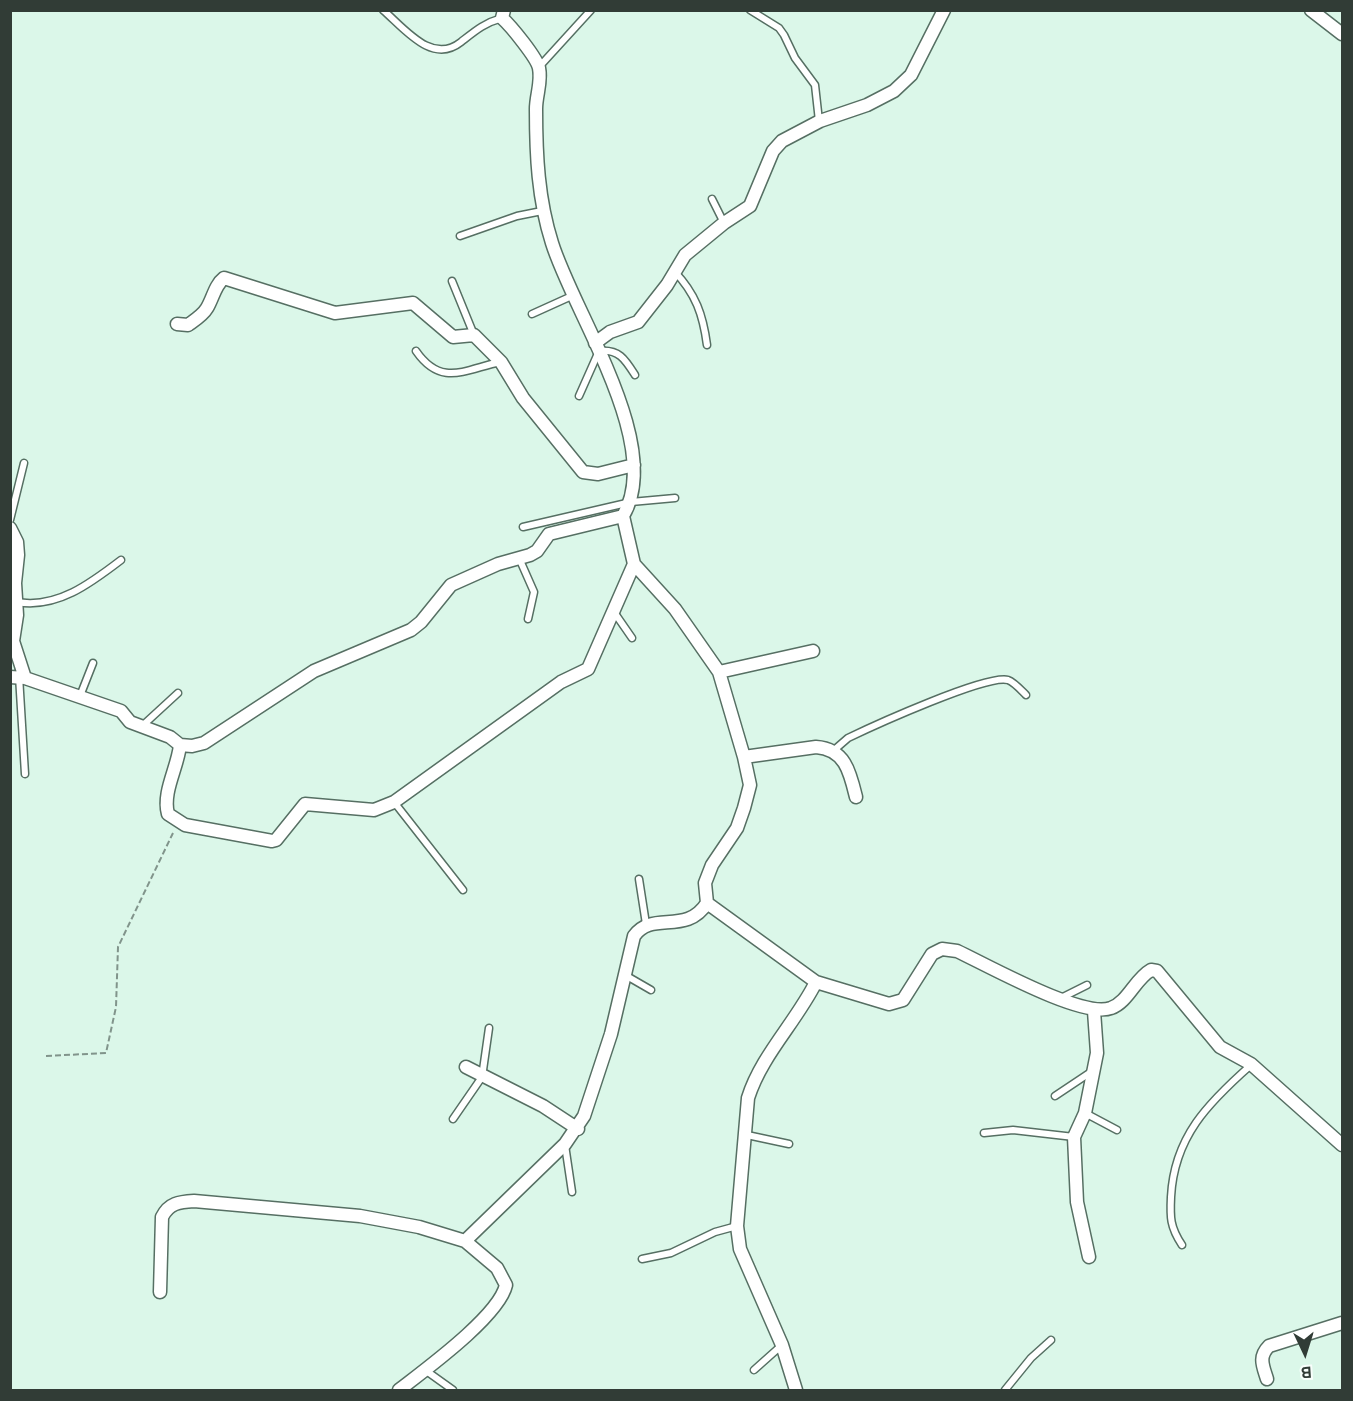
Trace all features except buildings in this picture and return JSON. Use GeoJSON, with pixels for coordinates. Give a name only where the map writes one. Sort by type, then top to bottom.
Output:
{"type":"FeatureCollection","features":[{"type":"Feature","properties":{"kind":"street"},"geometry":{"type":"LineString","coordinates":[[597,347],[610,332],[638,322],[649,311],[694,246],[750,206],[773,150],[782,141],[820,121],[867,105],[894,91],[911,75],[944,10]]}},
{"type":"Feature","properties":{"kind":"street"},"geometry":{"type":"LineString","coordinates":[[1311,10],[1326,16],[1342,34]]}},
{"type":"Feature","properties":{"kind":"street"},"geometry":{"type":"LineString","coordinates":[[465,1241],[578,1129],[611,1034],[634,936],[646,924],[677,923],[695,917],[707,903],[705,884],[712,866],[737,828],[750,784],[719,672],[675,609],[634,564],[623,516],[631,502],[634,450],[597,347],[553,247],[542,211],[536,158],[536,98],[540,78],[539,67],[536,57],[503,14]]}},
{"type":"Feature","properties":{"kind":"street"},"geometry":{"type":"LineString","coordinates":[[177,324],[188,325],[198,318],[206,310],[219,281],[230,277],[335,313],[413,303],[453,337],[474,335],[501,362],[523,398],[582,472],[598,474],[634,465]]}},
{"type":"Feature","properties":{"kind":"street"},"geometry":{"type":"LineString","coordinates":[[10,528],[17,542],[18,555],[15,583],[17,602],[12,641],[18,677],[121,711],[130,722],[170,737],[180,745],[192,746],[204,743],[314,671],[411,630],[421,622],[451,585],[498,564],[537,551],[549,534],[623,516]]}},
{"type":"Feature","properties":{"kind":"street"},"geometry":{"type":"LineString","coordinates":[[180,745],[178,761],[166,798],[168,814],[178,822],[272,841],[278,838],[305,804],[374,810],[394,802],[561,682],[588,669],[634,564]]}},
{"type":"Feature","properties":{"kind":"street"},"geometry":{"type":"LineString","coordinates":[[719,672],[813,651]]}},
{"type":"Feature","properties":{"kind":"street"},"geometry":{"type":"LineString","coordinates":[[744,757],[816,747],[833,751],[846,763],[856,797]]}},
{"type":"Feature","properties":{"kind":"street"},"geometry":{"type":"LineString","coordinates":[[707,903],[816,982],[888,1004],[898,1003],[909,992],[932,954],[942,949],[957,951],[1059,999],[1094,1011],[1117,1005],[1141,977],[1154,970],[1220,1047],[1251,1064],[1340,1138]]}},
{"type":"Feature","properties":{"kind":"street"},"geometry":{"type":"LineString","coordinates":[[795,1390],[782,1345],[740,1249],[737,1226],[747,1135],[748,1098],[753,1081],[806,1002],[816,982]]}},
{"type":"Feature","properties":{"kind":"street"},"geometry":{"type":"LineString","coordinates":[[1089,1257],[1077,1202],[1074,1137],[1085,1113],[1097,1053],[1094,1011]]}},
{"type":"Feature","properties":{"kind":"street"},"geometry":{"type":"LineString","coordinates":[[466,1067],[543,1106],[578,1129]]}},
{"type":"Feature","properties":{"kind":"street"},"geometry":{"type":"LineString","coordinates":[[160,1292],[162,1217],[166,1209],[179,1202],[194,1201],[360,1216],[419,1227],[465,1241],[504,1277],[506,1285],[504,1294],[481,1321],[399,1390]]}},
{"type":"Feature","properties":{"kind":"street"},"geometry":{"type":"LineString","coordinates":[[1267,1379],[1261,1359],[1262,1354],[1269,1347],[1342,1323]]}},
{"type":"Feature","properties":{"kind":"lane"},"geometry":{"type":"LineString","coordinates":[[383,10],[428,48],[438,51],[454,47],[484,24],[503,14]]}},
{"type":"Feature","properties":{"kind":"lane"},"geometry":{"type":"LineString","coordinates":[[539,67],[591,10]]}},
{"type":"Feature","properties":{"kind":"lane"},"geometry":{"type":"LineString","coordinates":[[750,10],[778,28],[784,35],[795,58],[815,85],[820,121]]}},
{"type":"Feature","properties":{"kind":"lane"},"geometry":{"type":"LineString","coordinates":[[477,18],[484,24]]}},
{"type":"Feature","properties":{"kind":"lane"},"geometry":{"type":"LineString","coordinates":[[712,199],[724,223]]}},
{"type":"Feature","properties":{"kind":"lane"},"geometry":{"type":"LineString","coordinates":[[460,236],[517,216],[542,211]]}},
{"type":"Feature","properties":{"kind":"lane"},"geometry":{"type":"LineString","coordinates":[[675,272],[687,284],[699,305],[707,345]]}},
{"type":"Feature","properties":{"kind":"lane"},"geometry":{"type":"LineString","coordinates":[[452,281],[474,335]]}},
{"type":"Feature","properties":{"kind":"lane"},"geometry":{"type":"LineString","coordinates":[[532,314],[575,295]]}},
{"type":"Feature","properties":{"kind":"lane"},"geometry":{"type":"LineString","coordinates":[[579,396],[597,347],[612,350],[624,357],[635,375]]}},
{"type":"Feature","properties":{"kind":"lane"},"geometry":{"type":"LineString","coordinates":[[416,351],[426,365],[437,373],[454,373],[501,362]]}},
{"type":"Feature","properties":{"kind":"lane"},"geometry":{"type":"LineString","coordinates":[[10,520],[24,463]]}},
{"type":"Feature","properties":{"kind":"lane"},"geometry":{"type":"LineString","coordinates":[[523,527],[631,502],[675,498]]}},
{"type":"Feature","properties":{"kind":"lane"},"geometry":{"type":"LineString","coordinates":[[519,558],[534,592],[528,620]]}},
{"type":"Feature","properties":{"kind":"lane"},"geometry":{"type":"LineString","coordinates":[[17,602],[27,604],[62,597],[86,587],[121,560]]}},
{"type":"Feature","properties":{"kind":"lane"},"geometry":{"type":"LineString","coordinates":[[614,612],[632,638]]}},
{"type":"Feature","properties":{"kind":"lane"},"geometry":{"type":"LineString","coordinates":[[80,697],[93,663]]}},
{"type":"Feature","properties":{"kind":"lane"},"geometry":{"type":"LineString","coordinates":[[18,677],[25,774]]}},
{"type":"Feature","properties":{"kind":"lane"},"geometry":{"type":"LineString","coordinates":[[833,751],[848,738],[984,684],[1010,680],[1026,695]]}},
{"type":"Feature","properties":{"kind":"lane"},"geometry":{"type":"LineString","coordinates":[[141,727],[178,693]]}},
{"type":"Feature","properties":{"kind":"lane"},"geometry":{"type":"LineString","coordinates":[[394,802],[463,890]]}},
{"type":"Feature","properties":{"kind":"lane"},"geometry":{"type":"LineString","coordinates":[[639,879],[646,924]]}},
{"type":"Feature","properties":{"kind":"lane"},"geometry":{"type":"LineString","coordinates":[[625,975],[651,990]]}},
{"type":"Feature","properties":{"kind":"lane"},"geometry":{"type":"LineString","coordinates":[[1059,999],[1087,985]]}},
{"type":"Feature","properties":{"kind":"lane"},"geometry":{"type":"LineString","coordinates":[[453,1119],[483,1077],[489,1028]]}},
{"type":"Feature","properties":{"kind":"lane"},"geometry":{"type":"LineString","coordinates":[[1182,1245],[1172,1230],[1169,1218],[1175,1163],[1181,1143],[1190,1129],[1229,1084],[1251,1064]]}},
{"type":"Feature","properties":{"kind":"lane"},"geometry":{"type":"LineString","coordinates":[[1055,1096],[1094,1070]]}},
{"type":"Feature","properties":{"kind":"lane"},"geometry":{"type":"LineString","coordinates":[[1085,1113],[1117,1130]]}},
{"type":"Feature","properties":{"kind":"lane"},"geometry":{"type":"LineString","coordinates":[[984,1132],[1013,1130],[1074,1137]]}},
{"type":"Feature","properties":{"kind":"lane"},"geometry":{"type":"LineString","coordinates":[[747,1135],[789,1144]]}},
{"type":"Feature","properties":{"kind":"lane"},"geometry":{"type":"LineString","coordinates":[[565,1144],[572,1192]]}},
{"type":"Feature","properties":{"kind":"lane"},"geometry":{"type":"LineString","coordinates":[[642,1259],[671,1254],[715,1232],[737,1226]]}},
{"type":"Feature","properties":{"kind":"lane"},"geometry":{"type":"LineString","coordinates":[[1005,1390],[1031,1358],[1051,1340]]}},
{"type":"Feature","properties":{"kind":"lane"},"geometry":{"type":"LineString","coordinates":[[754,1370],[782,1345]]}},
{"type":"Feature","properties":{"kind":"lane"},"geometry":{"type":"LineString","coordinates":[[425,1369],[453,1390]]}},
{"type":"Feature","properties":{"kind":"path"},"geometry":{"type":"LineString","coordinates":[[46,1056],[106,1053],[116,1007],[118,947],[178,822]]}}]}
